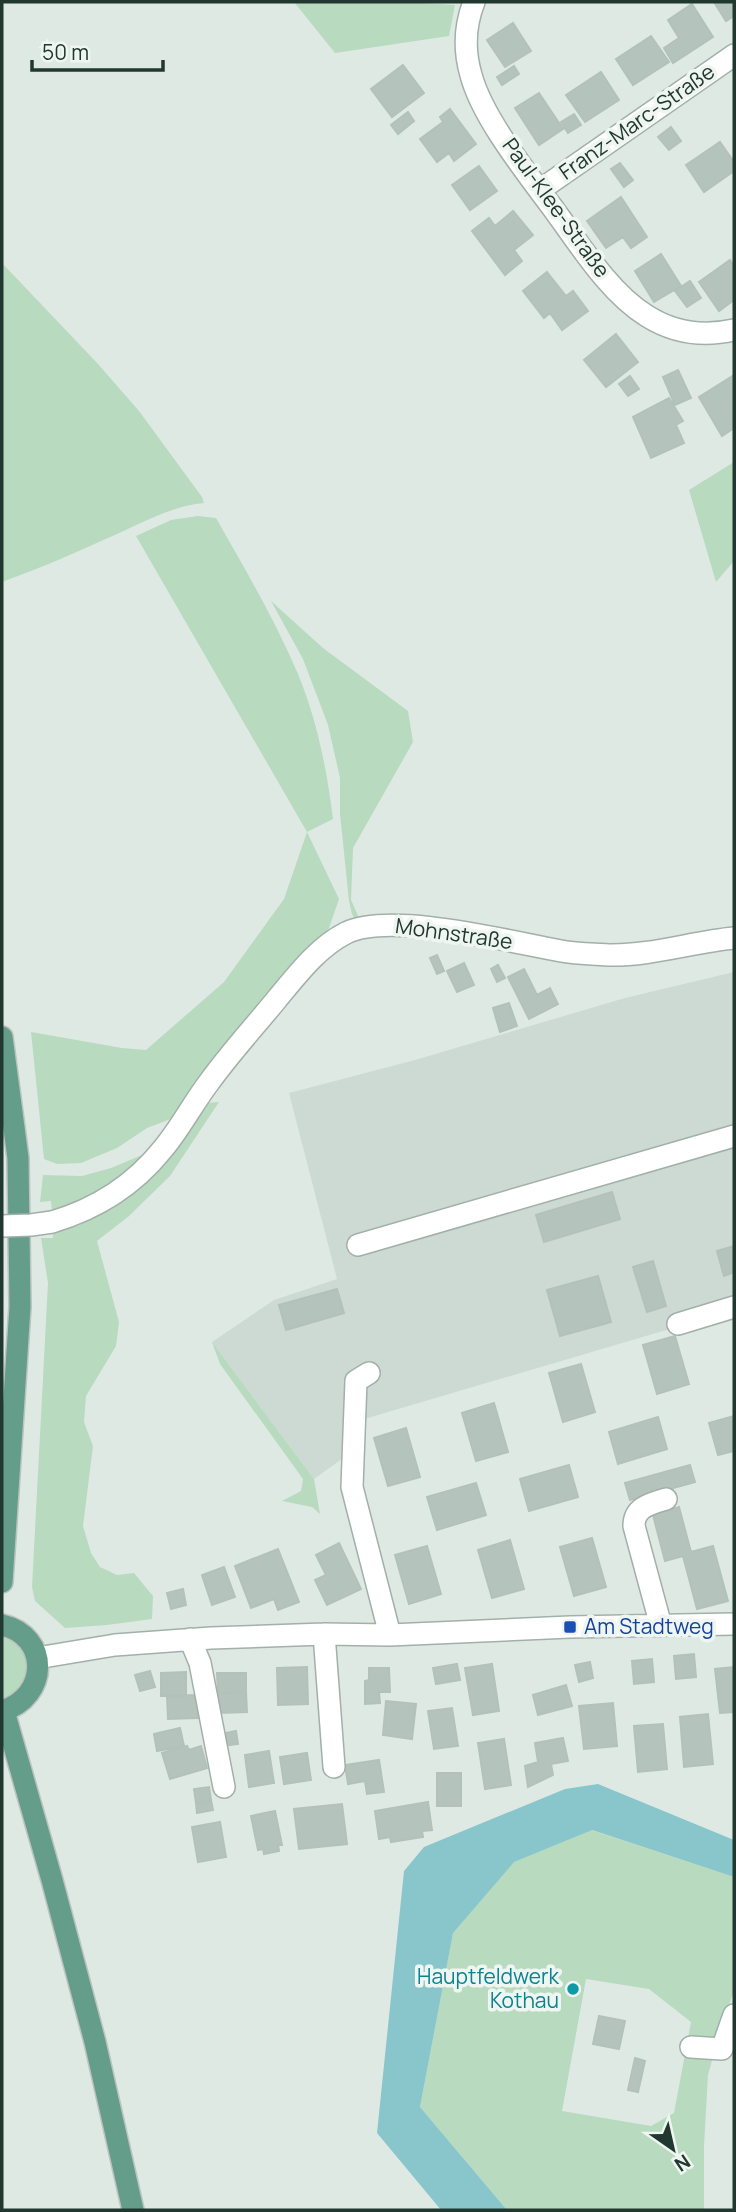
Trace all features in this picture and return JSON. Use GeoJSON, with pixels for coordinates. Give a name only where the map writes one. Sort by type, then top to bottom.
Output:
{"type":"FeatureCollection","features":[{"type":"Feature","properties":{"kind":"main road"},"geometry":{"type":"LineString","coordinates":[[2,1037],[18,1158],[20,1307],[2,1582]]}},
{"type":"Feature","properties":{"kind":"main road"},"geometry":{"type":"LineString","coordinates":[[2,1626],[22,1635],[37,1658],[38,1674],[33,1689],[22,1703],[3,1711],[52,1880],[94,2042],[133,2210]]}},
{"type":"Feature","properties":{"kind":"street","name":"Paul-Klee-Straße"},"geometry":{"type":"LineString","coordinates":[[474,2],[466,33],[471,75],[477,94],[513,153],[609,282],[645,315],[664,325],[686,332],[714,335],[734,330]]}},
{"type":"Feature","properties":{"kind":"street","name":"Franz-Marc-Straße"},"geometry":{"type":"LineString","coordinates":[[540,190],[734,55]]}},
{"type":"Feature","properties":{"kind":"street","name":"Mohnstraße"},"geometry":{"type":"LineString","coordinates":[[2,1226],[52,1222],[91,1208],[143,1172],[163,1149],[211,1080],[300,971],[329,944],[347,932],[383,925],[421,927],[564,952],[610,955],[662,950],[734,937]]}},
{"type":"Feature","properties":{"kind":"street"},"geometry":{"type":"LineString","coordinates":[[358,1245],[734,1136]]}},
{"type":"Feature","properties":{"kind":"street"},"geometry":{"type":"LineString","coordinates":[[678,1324],[734,1307]]}},
{"type":"Feature","properties":{"kind":"street"},"geometry":{"type":"LineString","coordinates":[[369,1373],[356,1381],[352,1487],[390,1635]]}},
{"type":"Feature","properties":{"kind":"street"},"geometry":{"type":"LineString","coordinates":[[661,1626],[634,1519],[638,1511],[645,1506],[666,1499]]}},
{"type":"Feature","properties":{"kind":"street"},"geometry":{"type":"LineString","coordinates":[[37,1658],[115,1645],[190,1639],[734,1624]]}},
{"type":"Feature","properties":{"kind":"street"},"geometry":{"type":"LineString","coordinates":[[324,1634],[334,1767]]}},
{"type":"Feature","properties":{"kind":"street"},"geometry":{"type":"LineString","coordinates":[[190,1639],[200,1663],[224,1787]]}},
{"type":"Feature","properties":{"kind":"street"},"geometry":{"type":"LineString","coordinates":[[691,2047],[722,2049],[734,2015]]}},
{"type":"Feature","properties":{"kind":"shaded area"},"geometry":{"type":"Polygon","coordinates":[[[734,972],[734,1310],[344,1425],[346,1456],[314,1479],[212,1342],[274,1300],[337,1279],[289,1093],[415,1060],[625,998],[734,972]]]}},
{"type":"Feature","properties":{"kind":"green space"},"geometry":{"type":"Polygon","coordinates":[[[294,2],[409,2],[455,5],[449,36],[335,53],[294,2]]]}},
{"type":"Feature","properties":{"kind":"green space"},"geometry":{"type":"Polygon","coordinates":[[[2,263],[139,411],[204,503],[181,507],[160,515],[2,582],[2,263]]]}},
{"type":"Feature","properties":{"kind":"green space"},"geometry":{"type":"Polygon","coordinates":[[[734,462],[734,561],[716,582],[689,490],[734,462]]]}},
{"type":"Feature","properties":{"kind":"green space"},"geometry":{"type":"Polygon","coordinates":[[[198,516],[216,518],[270,614],[305,691],[320,745],[333,819],[307,832],[136,536],[171,520],[198,516]]]}},
{"type":"Feature","properties":{"kind":"green space"},"geometry":{"type":"Polygon","coordinates":[[[271,601],[323,648],[408,711],[413,742],[353,848],[351,900],[360,920],[356,921],[349,901],[340,814],[340,778],[328,725],[303,659],[271,601]]]}},
{"type":"Feature","properties":{"kind":"green space"},"geometry":{"type":"Polygon","coordinates":[[[307,832],[339,899],[328,931],[225,1052],[181,1115],[147,1128],[117,1148],[81,1163],[57,1164],[44,1159],[31,1032],[146,1050],[224,982],[284,899],[307,832]]]}},
{"type":"Feature","properties":{"kind":"green space"},"geometry":{"type":"Polygon","coordinates":[[[219,1102],[170,1176],[129,1216],[97,1241],[119,1322],[116,1346],[86,1396],[84,1422],[93,1446],[83,1526],[91,1553],[100,1567],[117,1575],[134,1573],[153,1596],[152,1619],[65,1628],[35,1601],[32,1587],[48,1283],[41,1238],[53,1238],[52,1229],[78,1226],[130,1194],[161,1167],[207,1103],[219,1102]]]}},
{"type":"Feature","properties":{"kind":"green space"},"geometry":{"type":"Polygon","coordinates":[[[147,1153],[131,1171],[88,1200],[52,1211],[51,1201],[40,1202],[43,1175],[82,1176],[111,1168],[147,1153]]]}},
{"type":"Feature","properties":{"kind":"green space"},"geometry":{"type":"Polygon","coordinates":[[[212,1342],[314,1479],[320,1514],[312,1507],[282,1501],[301,1491],[303,1479],[220,1364],[212,1342]]]}},
{"type":"Feature","properties":{"kind":"green space"},"geometry":{"type":"Polygon","coordinates":[[[2,1633],[16,1640],[28,1659],[27,1676],[17,1693],[2,1701],[2,1633]]]}},
{"type":"Feature","properties":{"kind":"green space"},"geometry":{"type":"Polygon","coordinates":[[[591,1830],[734,1877],[734,1991],[708,2075],[704,2210],[507,2210],[420,2107],[453,1932],[513,1862],[591,1830]],[[586,1979],[562,2111],[651,2126],[674,2113],[691,2022],[649,1989],[586,1979]]]}},
{"type":"Feature","properties":{"kind":"water"},"geometry":{"type":"Polygon","coordinates":[[[598,1784],[734,1840],[734,1877],[592,1830],[514,1862],[453,1933],[420,2107],[507,2210],[441,2210],[377,2133],[404,1871],[424,1847],[565,1789],[598,1784]]]}},
{"type":"Feature","properties":{"kind":"building"},"geometry":{"type":"Polygon","coordinates":[[[714,2],[734,2],[734,16],[726,21],[714,2]]]}},
{"type":"Feature","properties":{"kind":"building"},"geometry":{"type":"Polygon","coordinates":[[[692,4],[713,37],[673,63],[664,48],[679,38],[668,20],[692,4]]]}},
{"type":"Feature","properties":{"kind":"building"},"geometry":{"type":"Polygon","coordinates":[[[513,23],[531,51],[505,67],[487,40],[513,23]]]}},
{"type":"Feature","properties":{"kind":"building"},"geometry":{"type":"Polygon","coordinates":[[[651,36],[669,62],[633,85],[616,59],[651,36]]]}},
{"type":"Feature","properties":{"kind":"building"},"geometry":{"type":"Polygon","coordinates":[[[403,65],[424,93],[392,117],[371,89],[403,65]]]}},
{"type":"Feature","properties":{"kind":"building"},"geometry":{"type":"Polygon","coordinates":[[[514,66],[519,74],[502,85],[497,77],[514,66]]]}},
{"type":"Feature","properties":{"kind":"building"},"geometry":{"type":"Polygon","coordinates":[[[601,72],[619,100],[585,122],[566,95],[601,72]]]}},
{"type":"Feature","properties":{"kind":"building"},"geometry":{"type":"Polygon","coordinates":[[[539,93],[563,129],[539,145],[515,108],[539,93]]]}},
{"type":"Feature","properties":{"kind":"building"},"geometry":{"type":"Polygon","coordinates":[[[450,109],[476,144],[454,161],[449,153],[437,162],[420,139],[443,122],[440,117],[450,109]]]}},
{"type":"Feature","properties":{"kind":"building"},"geometry":{"type":"Polygon","coordinates":[[[408,112],[414,121],[398,134],[391,125],[408,112]]]}},
{"type":"Feature","properties":{"kind":"building"},"geometry":{"type":"Polygon","coordinates":[[[574,114],[581,125],[568,133],[561,122],[574,114]]]}},
{"type":"Feature","properties":{"kind":"building"},"geometry":{"type":"Polygon","coordinates":[[[671,127],[681,141],[669,150],[658,137],[671,127]]]}},
{"type":"Feature","properties":{"kind":"building"},"geometry":{"type":"Polygon","coordinates":[[[720,142],[734,162],[734,171],[704,192],[686,165],[720,142]]]}},
{"type":"Feature","properties":{"kind":"building"},"geometry":{"type":"Polygon","coordinates":[[[620,163],[633,180],[624,187],[611,169],[620,163]]]}},
{"type":"Feature","properties":{"kind":"building"},"geometry":{"type":"Polygon","coordinates":[[[479,166],[497,191],[470,210],[452,185],[479,166]]]}},
{"type":"Feature","properties":{"kind":"building"},"geometry":{"type":"Polygon","coordinates":[[[621,197],[647,237],[631,248],[623,237],[606,248],[587,221],[621,197]]]}},
{"type":"Feature","properties":{"kind":"building"},"geometry":{"type":"Polygon","coordinates":[[[513,211],[533,235],[514,250],[522,261],[505,275],[472,231],[489,218],[495,226],[513,211]]]}},
{"type":"Feature","properties":{"kind":"building"},"geometry":{"type":"Polygon","coordinates":[[[661,254],[681,286],[654,302],[635,271],[661,254]]]}},
{"type":"Feature","properties":{"kind":"building"},"geometry":{"type":"Polygon","coordinates":[[[730,260],[734,266],[734,300],[719,311],[699,282],[730,260]]]}},
{"type":"Feature","properties":{"kind":"building"},"geometry":{"type":"Polygon","coordinates":[[[547,272],[566,296],[573,291],[588,311],[562,330],[550,313],[544,318],[523,291],[547,272]]]}},
{"type":"Feature","properties":{"kind":"building"},"geometry":{"type":"Polygon","coordinates":[[[690,281],[701,298],[687,307],[675,291],[690,281]]]}},
{"type":"Feature","properties":{"kind":"building"},"geometry":{"type":"Polygon","coordinates":[[[616,334],[638,362],[606,387],[584,360],[616,334]]]}},
{"type":"Feature","properties":{"kind":"building"},"geometry":{"type":"Polygon","coordinates":[[[678,370],[691,398],[675,405],[663,377],[678,370]]]}},
{"type":"Feature","properties":{"kind":"building"},"geometry":{"type":"Polygon","coordinates":[[[734,375],[734,428],[722,436],[699,397],[734,375]]]}},
{"type":"Feature","properties":{"kind":"building"},"geometry":{"type":"Polygon","coordinates":[[[630,376],[639,389],[628,396],[619,384],[630,376]]]}},
{"type":"Feature","properties":{"kind":"building"},"geometry":{"type":"Polygon","coordinates":[[[669,398],[683,421],[676,425],[684,443],[651,458],[633,417],[669,398]]]}},
{"type":"Feature","properties":{"kind":"building"},"geometry":{"type":"Polygon","coordinates":[[[437,955],[444,971],[437,974],[430,958],[437,955]]]}},
{"type":"Feature","properties":{"kind":"building"},"geometry":{"type":"Polygon","coordinates":[[[464,963],[474,985],[457,992],[447,971],[464,963]]]}},
{"type":"Feature","properties":{"kind":"building"},"geometry":{"type":"Polygon","coordinates":[[[498,965],[505,978],[497,982],[491,969],[498,965]]]}},
{"type":"Feature","properties":{"kind":"building"},"geometry":{"type":"Polygon","coordinates":[[[524,969],[537,995],[550,988],[558,1004],[529,1019],[508,977],[524,969]]]}},
{"type":"Feature","properties":{"kind":"building"},"geometry":{"type":"Polygon","coordinates":[[[509,1003],[517,1026],[500,1032],[493,1008],[509,1003]]]}},
{"type":"Feature","properties":{"kind":"building"},"geometry":{"type":"Polygon","coordinates":[[[612,1192],[620,1219],[544,1242],[536,1215],[612,1192]]]}},
{"type":"Feature","properties":{"kind":"building"},"geometry":{"type":"Polygon","coordinates":[[[734,1246],[734,1272],[724,1276],[717,1251],[734,1246]]]}},
{"type":"Feature","properties":{"kind":"building"},"geometry":{"type":"Polygon","coordinates":[[[653,1261],[666,1306],[647,1312],[633,1267],[653,1261]]]}},
{"type":"Feature","properties":{"kind":"building"},"geometry":{"type":"Polygon","coordinates":[[[598,1276],[611,1322],[560,1336],[547,1290],[598,1276]]]}},
{"type":"Feature","properties":{"kind":"building"},"geometry":{"type":"Polygon","coordinates":[[[337,1289],[344,1313],[286,1330],[279,1305],[337,1289]]]}},
{"type":"Feature","properties":{"kind":"building"},"geometry":{"type":"Polygon","coordinates":[[[675,1336],[689,1384],[657,1394],[643,1345],[675,1336]]]}},
{"type":"Feature","properties":{"kind":"building"},"geometry":{"type":"Polygon","coordinates":[[[581,1364],[595,1412],[563,1422],[549,1373],[581,1364]]]}},
{"type":"Feature","properties":{"kind":"building"},"geometry":{"type":"Polygon","coordinates":[[[494,1403],[508,1452],[476,1461],[462,1413],[494,1403]]]}},
{"type":"Feature","properties":{"kind":"building"},"geometry":{"type":"Polygon","coordinates":[[[734,1416],[734,1451],[718,1455],[709,1423],[734,1416]]]}},
{"type":"Feature","properties":{"kind":"building"},"geometry":{"type":"Polygon","coordinates":[[[658,1417],[667,1449],[618,1464],[609,1432],[658,1417]]]}},
{"type":"Feature","properties":{"kind":"building"},"geometry":{"type":"Polygon","coordinates":[[[406,1428],[420,1477],[388,1486],[374,1438],[406,1428]]]}},
{"type":"Feature","properties":{"kind":"building"},"geometry":{"type":"Polygon","coordinates":[[[569,1465],[578,1497],[529,1511],[520,1479],[569,1465]]]}},
{"type":"Feature","properties":{"kind":"building"},"geometry":{"type":"Polygon","coordinates":[[[690,1465],[695,1482],[630,1500],[625,1483],[690,1465]]]}},
{"type":"Feature","properties":{"kind":"building"},"geometry":{"type":"Polygon","coordinates":[[[476,1483],[486,1515],[437,1530],[427,1497],[476,1483]]]}},
{"type":"Feature","properties":{"kind":"building"},"geometry":{"type":"Polygon","coordinates":[[[679,1507],[691,1552],[713,1546],[728,1601],[697,1609],[683,1556],[665,1561],[653,1515],[679,1507]]]}},
{"type":"Feature","properties":{"kind":"building"},"geometry":{"type":"Polygon","coordinates":[[[592,1538],[606,1587],[574,1596],[560,1547],[592,1538]]]}},
{"type":"Feature","properties":{"kind":"building"},"geometry":{"type":"Polygon","coordinates":[[[510,1540],[524,1589],[492,1598],[478,1550],[510,1540]]]}},
{"type":"Feature","properties":{"kind":"building"},"geometry":{"type":"Polygon","coordinates":[[[339,1543],[361,1589],[327,1605],[315,1580],[326,1575],[316,1555],[339,1543]]]}},
{"type":"Feature","properties":{"kind":"building"},"geometry":{"type":"Polygon","coordinates":[[[427,1546],[441,1594],[409,1604],[395,1555],[427,1546]]]}},
{"type":"Feature","properties":{"kind":"building"},"geometry":{"type":"Polygon","coordinates":[[[278,1549],[299,1602],[278,1610],[274,1599],[251,1608],[235,1566],[278,1549]]]}},
{"type":"Feature","properties":{"kind":"building"},"geometry":{"type":"Polygon","coordinates":[[[224,1567],[235,1597],[212,1605],[202,1575],[224,1567]]]}},
{"type":"Feature","properties":{"kind":"building"},"geometry":{"type":"Polygon","coordinates":[[[183,1589],[186,1605],[171,1609],[167,1593],[183,1589]]]}},
{"type":"Feature","properties":{"kind":"building"},"geometry":{"type":"Polygon","coordinates":[[[694,1654],[696,1677],[676,1679],[674,1656],[694,1654]]]}},
{"type":"Feature","properties":{"kind":"building"},"geometry":{"type":"Polygon","coordinates":[[[652,1659],[654,1682],[634,1684],[632,1661],[652,1659]]]}},
{"type":"Feature","properties":{"kind":"building"},"geometry":{"type":"Polygon","coordinates":[[[590,1662],[593,1678],[579,1682],[575,1665],[590,1662]]]}},
{"type":"Feature","properties":{"kind":"building"},"geometry":{"type":"Polygon","coordinates":[[[457,1664],[460,1680],[436,1684],[433,1668],[457,1664]]]}},
{"type":"Feature","properties":{"kind":"building"},"geometry":{"type":"Polygon","coordinates":[[[492,1664],[499,1711],[473,1715],[465,1668],[492,1664]]]}},
{"type":"Feature","properties":{"kind":"building"},"geometry":{"type":"Polygon","coordinates":[[[307,1667],[308,1704],[278,1705],[277,1668],[307,1667]]]}},
{"type":"Feature","properties":{"kind":"building"},"geometry":{"type":"Polygon","coordinates":[[[734,1667],[734,1712],[720,1713],[715,1669],[734,1667]]]}},
{"type":"Feature","properties":{"kind":"building"},"geometry":{"type":"Polygon","coordinates":[[[369,1668],[389,1668],[390,1692],[379,1692],[380,1703],[365,1704],[365,1681],[369,1680],[369,1668]]]}},
{"type":"Feature","properties":{"kind":"building"},"geometry":{"type":"Polygon","coordinates":[[[150,1671],[155,1687],[140,1691],[135,1675],[150,1671]]]}},
{"type":"Feature","properties":{"kind":"building"},"geometry":{"type":"Polygon","coordinates":[[[186,1672],[186,1696],[161,1696],[161,1673],[186,1672]]]}},
{"type":"Feature","properties":{"kind":"building"},"geometry":{"type":"Polygon","coordinates":[[[217,1673],[246,1673],[246,1692],[218,1693],[217,1673]]]}},
{"type":"Feature","properties":{"kind":"building"},"geometry":{"type":"Polygon","coordinates":[[[566,1685],[572,1706],[538,1715],[533,1695],[566,1685]]]}},
{"type":"Feature","properties":{"kind":"building"},"geometry":{"type":"Polygon","coordinates":[[[246,1692],[247,1712],[219,1713],[218,1693],[246,1692]]]}},
{"type":"Feature","properties":{"kind":"building"},"geometry":{"type":"Polygon","coordinates":[[[197,1695],[198,1718],[168,1719],[167,1696],[197,1695]]]}},
{"type":"Feature","properties":{"kind":"building"},"geometry":{"type":"Polygon","coordinates":[[[386,1701],[416,1704],[412,1739],[383,1735],[386,1701]]]}},
{"type":"Feature","properties":{"kind":"building"},"geometry":{"type":"Polygon","coordinates":[[[613,1703],[617,1746],[584,1749],[579,1706],[613,1703]]]}},
{"type":"Feature","properties":{"kind":"building"},"geometry":{"type":"Polygon","coordinates":[[[452,1708],[458,1746],[434,1749],[428,1711],[452,1708]]]}},
{"type":"Feature","properties":{"kind":"building"},"geometry":{"type":"Polygon","coordinates":[[[708,1714],[713,1764],[684,1767],[680,1717],[708,1714]]]}},
{"type":"Feature","properties":{"kind":"building"},"geometry":{"type":"Polygon","coordinates":[[[663,1724],[667,1769],[638,1772],[634,1726],[663,1724]]]}},
{"type":"Feature","properties":{"kind":"building"},"geometry":{"type":"Polygon","coordinates":[[[180,1728],[184,1746],[157,1751],[154,1734],[180,1728]]]}},
{"type":"Feature","properties":{"kind":"building"},"geometry":{"type":"Polygon","coordinates":[[[236,1731],[238,1744],[223,1746],[221,1734],[236,1731]]]}},
{"type":"Feature","properties":{"kind":"building"},"geometry":{"type":"Polygon","coordinates":[[[563,1738],[568,1761],[551,1764],[553,1775],[528,1787],[525,1766],[538,1762],[535,1743],[563,1738]]]}},
{"type":"Feature","properties":{"kind":"building"},"geometry":{"type":"Polygon","coordinates":[[[504,1739],[511,1785],[485,1789],[478,1743],[504,1739]]]}},
{"type":"Feature","properties":{"kind":"building"},"geometry":{"type":"Polygon","coordinates":[[[187,1746],[189,1750],[201,1746],[207,1768],[170,1779],[162,1753],[187,1746]]]}},
{"type":"Feature","properties":{"kind":"building"},"geometry":{"type":"Polygon","coordinates":[[[269,1751],[274,1783],[249,1787],[245,1755],[269,1751]]]}},
{"type":"Feature","properties":{"kind":"building"},"geometry":{"type":"Polygon","coordinates":[[[307,1753],[311,1780],[284,1784],[280,1757],[307,1753]]]}},
{"type":"Feature","properties":{"kind":"building"},"geometry":{"type":"Polygon","coordinates":[[[379,1760],[384,1792],[367,1794],[365,1781],[348,1784],[345,1765],[379,1760]]]}},
{"type":"Feature","properties":{"kind":"building"},"geometry":{"type":"Polygon","coordinates":[[[437,1773],[461,1773],[461,1806],[437,1806],[437,1773]]]}},
{"type":"Feature","properties":{"kind":"building"},"geometry":{"type":"Polygon","coordinates":[[[209,1787],[211,1800],[196,1803],[194,1789],[209,1787]]]}},
{"type":"Feature","properties":{"kind":"building"},"geometry":{"type":"Polygon","coordinates":[[[211,1800],[213,1810],[197,1813],[196,1803],[211,1800]]]}},
{"type":"Feature","properties":{"kind":"building"},"geometry":{"type":"Polygon","coordinates":[[[428,1802],[432,1830],[422,1831],[423,1837],[391,1842],[390,1837],[379,1839],[375,1811],[428,1802]]]}},
{"type":"Feature","properties":{"kind":"building"},"geometry":{"type":"Polygon","coordinates":[[[342,1804],[347,1844],[299,1849],[294,1809],[342,1804]]]}},
{"type":"Feature","properties":{"kind":"building"},"geometry":{"type":"Polygon","coordinates":[[[275,1811],[282,1845],[278,1845],[279,1851],[264,1854],[263,1849],[258,1850],[251,1816],[275,1811]]]}},
{"type":"Feature","properties":{"kind":"building"},"geometry":{"type":"Polygon","coordinates":[[[220,1822],[226,1857],[198,1862],[192,1827],[220,1822]]]}},
{"type":"Feature","properties":{"kind":"building"},"geometry":{"type":"Polygon","coordinates":[[[599,2016],[625,2021],[619,2049],[593,2044],[599,2016]]]}},
{"type":"Feature","properties":{"kind":"building"},"geometry":{"type":"Polygon","coordinates":[[[635,2058],[645,2061],[638,2092],[628,2090],[635,2058]]]}},
{"type":"Feature","properties":{"kind":"place","name":"Am Stadtweg"},"geometry":{"type":"Point","coordinates":[570,1627]}},
{"type":"Feature","properties":{"kind":"place","name":"Hauptfeldwerk Kothau"},"geometry":{"type":"Point","coordinates":[573,1989]}}]}
